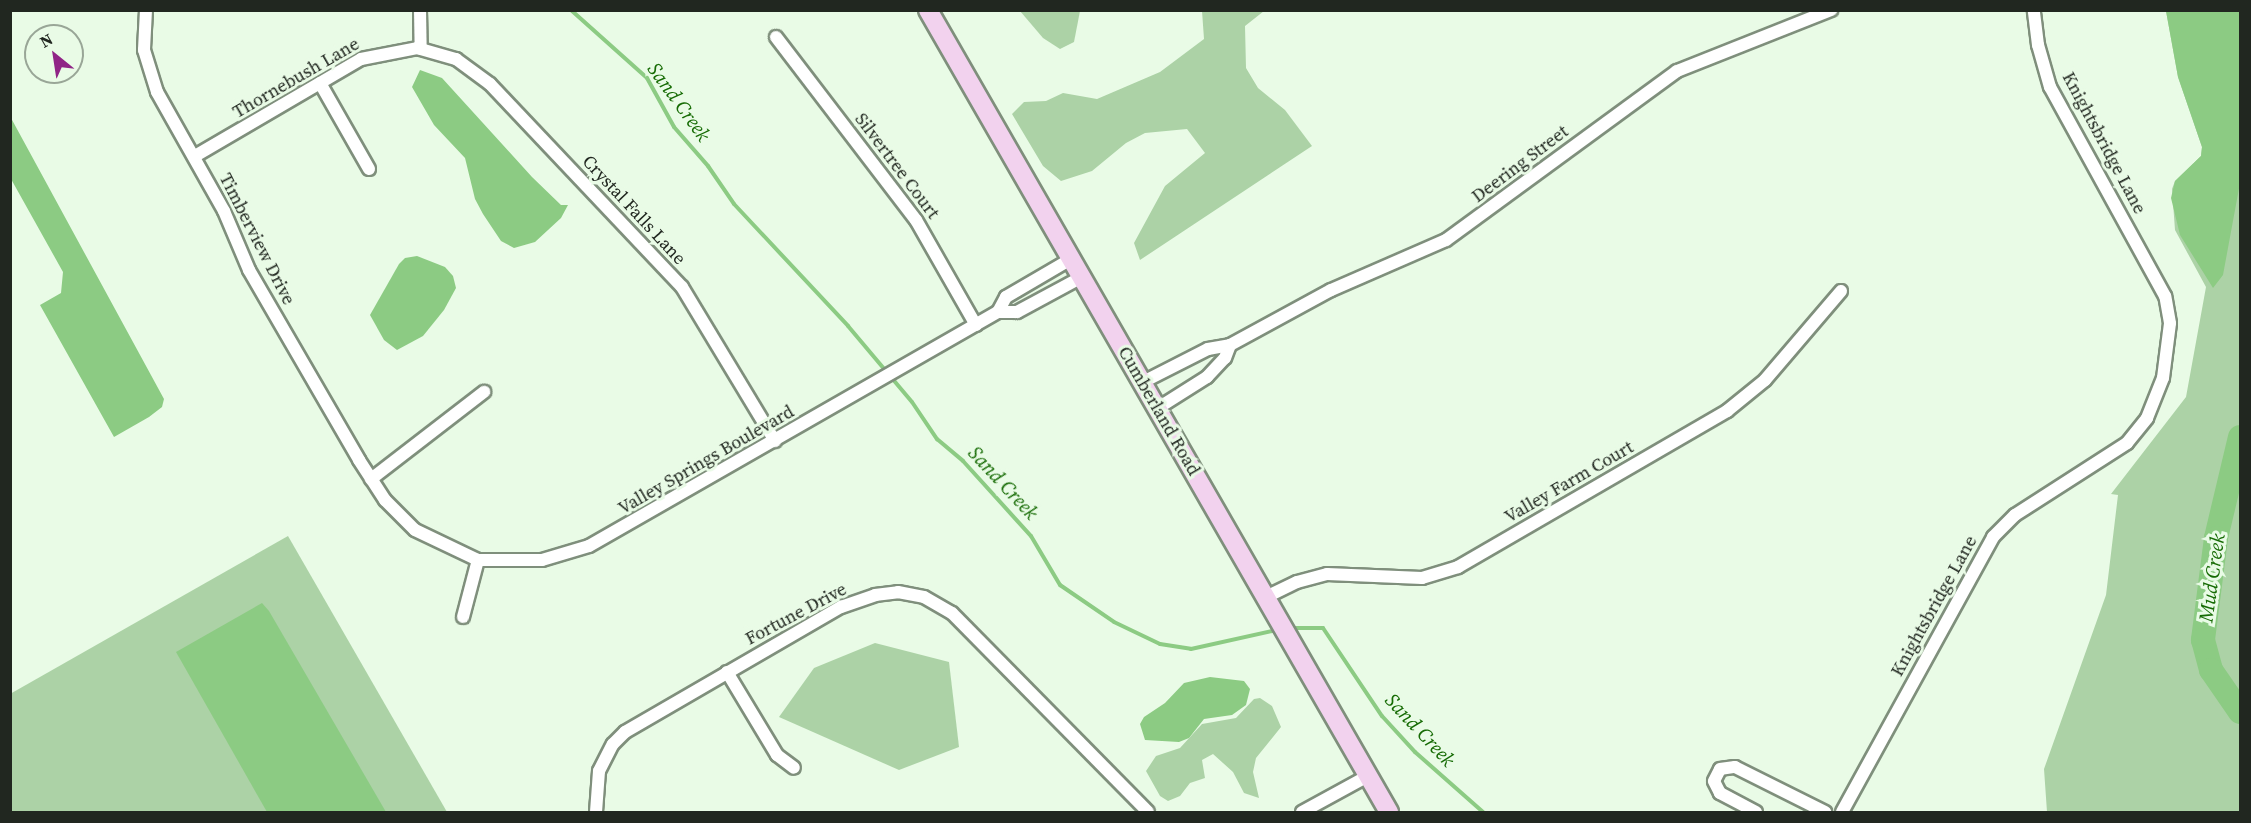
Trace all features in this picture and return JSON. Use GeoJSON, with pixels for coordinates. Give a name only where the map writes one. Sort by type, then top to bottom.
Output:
{"type":"FeatureCollection","features":[{"type":"Feature","properties":{"kind":"main road","name":"Cumberland Road"},"geometry":{"type":"LineString","coordinates":[[928,10],[1389,813]]}},
{"type":"Feature","properties":{"kind":"street","name":"Timberview Drive"},"geometry":{"type":"LineString","coordinates":[[146,10],[143,35],[147,68],[224,211],[249,270],[371,479],[385,500],[415,530]]}},
{"type":"Feature","properties":{"kind":"street"},"geometry":{"type":"LineString","coordinates":[[420,10],[421,49]]}},
{"type":"Feature","properties":{"kind":"street","name":"Deering Street"},"geometry":{"type":"LineString","coordinates":[[1143,382],[1208,349],[1230,345],[1312,299],[1456,234],[1671,75],[1831,10]]}},
{"type":"Feature","properties":{"kind":"street","name":"Knightsbridge Lane"},"geometry":{"type":"LineString","coordinates":[[1842,813],[1993,537],[2015,515],[2127,443],[2147,418],[2163,378],[2170,323],[2165,297],[2050,87],[2038,45],[2034,10]]}},
{"type":"Feature","properties":{"kind":"street","name":"Silvertree Court"},"geometry":{"type":"LineString","coordinates":[[776,38],[916,219],[976,325]]}},
{"type":"Feature","properties":{"kind":"street","name":"Thornebush Lane"},"geometry":{"type":"LineString","coordinates":[[195,156],[370,56],[397,49],[421,49]]}},
{"type":"Feature","properties":{"kind":"street","name":"Crystal Falls Lane"},"geometry":{"type":"LineString","coordinates":[[421,49],[456,59],[490,84],[682,287],[775,441]]}},
{"type":"Feature","properties":{"kind":"street"},"geometry":{"type":"LineString","coordinates":[[320,83],[369,169]]}},
{"type":"Feature","properties":{"kind":"street","name":"Valley Springs Boulevard"},"geometry":{"type":"LineString","coordinates":[[998,312],[1006,297],[1071,259]]}},
{"type":"Feature","properties":{"kind":"street","name":"Valley Springs Boulevard"},"geometry":{"type":"LineString","coordinates":[[415,530],[478,560],[542,560],[590,546],[998,312],[1017,312],[1082,277]]}},
{"type":"Feature","properties":{"kind":"street","name":"Valley Farm Court"},"geometry":{"type":"LineString","coordinates":[[1266,597],[1297,582],[1327,573],[1422,579],[1458,567],[1727,411],[1765,381],[1841,291]]}},
{"type":"Feature","properties":{"kind":"street","name":"Deering Street"},"geometry":{"type":"LineString","coordinates":[[1158,408],[1207,377],[1225,358],[1230,345]]}},
{"type":"Feature","properties":{"kind":"street"},"geometry":{"type":"LineString","coordinates":[[371,479],[484,392]]}},
{"type":"Feature","properties":{"kind":"street"},"geometry":{"type":"LineString","coordinates":[[463,617],[478,560]]}},
{"type":"Feature","properties":{"kind":"street","name":"Fortune Drive"},"geometry":{"type":"LineString","coordinates":[[596,813],[599,771],[613,744],[639,722],[854,602],[898,592],[924,597],[958,618],[1148,813]]}},
{"type":"Feature","properties":{"kind":"street"},"geometry":{"type":"LineString","coordinates":[[727,672],[777,755],[794,768]]}},
{"type":"Feature","properties":{"kind":"street"},"geometry":{"type":"LineString","coordinates":[[1756,813],[1720,793],[1714,781],[1720,769],[1735,767],[1825,813]]}},
{"type":"Feature","properties":{"kind":"street"},"geometry":{"type":"LineString","coordinates":[[1302,813],[1368,776]]}},
{"type":"Feature","properties":{"kind":"shaded area"},"geometry":{"type":"Polygon","coordinates":[[[1020,11],[1080,11],[1074,42],[1060,49],[1043,38],[1020,11]]]}},
{"type":"Feature","properties":{"kind":"shaded area"},"geometry":{"type":"Polygon","coordinates":[[[1202,11],[1264,11],[1245,26],[1246,68],[1258,88],[1285,110],[1312,146],[1140,260],[1134,243],[1165,186],[1205,153],[1187,129],[1145,133],[1126,143],[1092,171],[1061,181],[1043,166],[1012,114],[1024,102],[1046,101],[1063,93],[1097,99],[1160,72],[1204,39],[1202,11]]]}},
{"type":"Feature","properties":{"kind":"shaded area"},"geometry":{"type":"Polygon","coordinates":[[[2166,11],[2240,11],[2240,812],[2047,812],[2044,769],[2106,595],[2118,495],[2111,494],[2186,397],[2206,287],[2175,230],[2172,189],[2175,181],[2201,156],[2202,147],[2178,77],[2166,11]]]}},
{"type":"Feature","properties":{"kind":"shaded area"},"geometry":{"type":"Polygon","coordinates":[[[2166,11],[2240,11],[2240,183],[2223,275],[2213,288],[2180,235],[2171,198],[2175,181],[2201,156],[2202,147],[2178,77],[2166,11]]]}},
{"type":"Feature","properties":{"kind":"shaded area"},"geometry":{"type":"Polygon","coordinates":[[[420,70],[442,78],[532,177],[561,205],[568,205],[561,218],[535,242],[514,248],[501,241],[475,199],[465,158],[434,125],[412,87],[420,70]]]}},
{"type":"Feature","properties":{"kind":"shaded area"},"geometry":{"type":"Polygon","coordinates":[[[11,118],[164,399],[162,407],[149,417],[114,437],[40,305],[61,293],[63,272],[11,179],[11,118]]]}},
{"type":"Feature","properties":{"kind":"shaded area"},"geometry":{"type":"Polygon","coordinates":[[[417,256],[445,267],[453,276],[456,288],[444,310],[423,336],[397,350],[384,340],[370,315],[399,264],[405,258],[417,256]]]}},
{"type":"Feature","properties":{"kind":"shaded area"},"geometry":{"type":"Polygon","coordinates":[[[288,536],[447,812],[11,812],[10,694],[288,536]]]}},
{"type":"Feature","properties":{"kind":"shaded area"},"geometry":{"type":"Polygon","coordinates":[[[262,603],[269,611],[386,812],[267,812],[176,652],[262,603]]]}},
{"type":"Feature","properties":{"kind":"shaded area"},"geometry":{"type":"Polygon","coordinates":[[[875,643],[949,662],[959,747],[899,770],[779,717],[814,668],[875,643]]]}},
{"type":"Feature","properties":{"kind":"shaded area"},"geometry":{"type":"Polygon","coordinates":[[[1210,677],[1244,681],[1250,689],[1246,705],[1232,715],[1204,719],[1189,738],[1179,742],[1145,740],[1140,724],[1144,717],[1165,703],[1184,683],[1210,677]]]}},
{"type":"Feature","properties":{"kind":"shaded area"},"geometry":{"type":"Polygon","coordinates":[[[1260,698],[1272,706],[1281,727],[1256,758],[1253,772],[1259,798],[1244,793],[1233,772],[1213,754],[1202,760],[1205,778],[1190,783],[1180,796],[1168,801],[1160,796],[1146,771],[1156,756],[1180,748],[1202,724],[1236,718],[1254,699],[1260,698]]]}},
{"type":"Feature","properties":{"kind":"waterway","name":"Sand Creek"},"geometry":{"type":"LineString","coordinates":[[571,10],[647,78],[674,127],[708,166],[734,204],[848,326],[912,402],[937,439],[963,461],[1031,536],[1060,585],[1114,622],[1160,644],[1191,649],[1277,630]]}},
{"type":"Feature","properties":{"kind":"waterway","name":"Mud Creek"},"geometry":{"type":"LineString","coordinates":[[2240,437],[2216,538],[2203,640],[2211,670],[2240,712]]}},
{"type":"Feature","properties":{"kind":"waterway","name":"Sand Creek"},"geometry":{"type":"LineString","coordinates":[[1290,628],[1323,628],[1382,716],[1415,752],[1483,812]]}}]}
